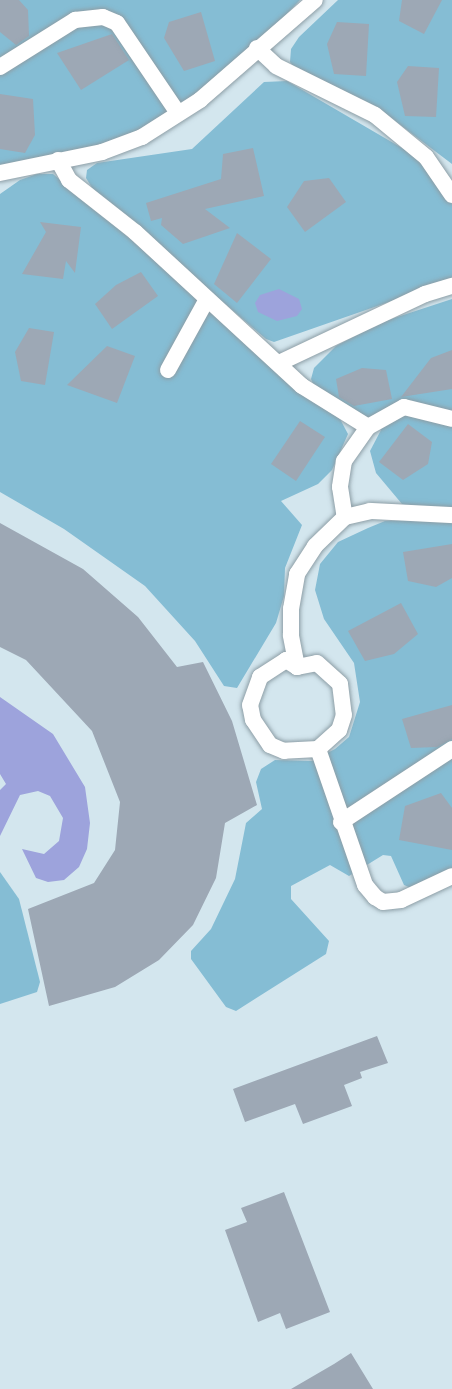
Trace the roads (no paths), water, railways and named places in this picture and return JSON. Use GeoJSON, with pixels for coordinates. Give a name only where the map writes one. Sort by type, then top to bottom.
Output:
{"type":"FeatureCollection","features":[{"type":"Feature","properties":{"kind":"lane"},"geometry":{"type":"LineString","coordinates":[[0,173],[102,152],[142,137],[200,100],[257,48],[315,0]]}},
{"type":"Feature","properties":{"kind":"lane"},"geometry":{"type":"LineString","coordinates":[[0,67],[75,20],[103,17],[117,24],[178,113]]}},
{"type":"Feature","properties":{"kind":"lane"},"geometry":{"type":"LineString","coordinates":[[257,48],[276,66],[375,115],[426,157],[452,195]]}},
{"type":"Feature","properties":{"kind":"lane"},"geometry":{"type":"LineString","coordinates":[[58,160],[69,180],[135,232],[206,302],[279,363],[302,386],[368,427]]}},
{"type":"Feature","properties":{"kind":"lane"},"geometry":{"type":"LineString","coordinates":[[279,363],[424,294],[452,286]]}},
{"type":"Feature","properties":{"kind":"lane"},"geometry":{"type":"LineString","coordinates":[[168,370],[206,302]]}},
{"type":"Feature","properties":{"kind":"lane"},"geometry":{"type":"LineString","coordinates":[[345,517],[340,487],[345,461],[368,427],[404,407],[452,419]]}},
{"type":"Feature","properties":{"kind":"lane"},"geometry":{"type":"LineString","coordinates":[[297,667],[291,635],[297,574],[315,546],[345,517],[370,511],[452,515]]}},
{"type":"Feature","properties":{"kind":"lane"},"geometry":{"type":"LineString","coordinates":[[286,660],[297,667],[317,663],[331,672],[345,699],[339,730],[318,749],[300,753],[277,748],[259,734],[250,705],[260,677],[286,660]]}},
{"type":"Feature","properties":{"kind":"lane"},"geometry":{"type":"LineString","coordinates":[[318,749],[341,822],[366,885],[383,902],[401,900],[452,876]]}},
{"type":"Feature","properties":{"kind":"lane"},"geometry":{"type":"LineString","coordinates":[[341,822],[452,749]]}}]}
